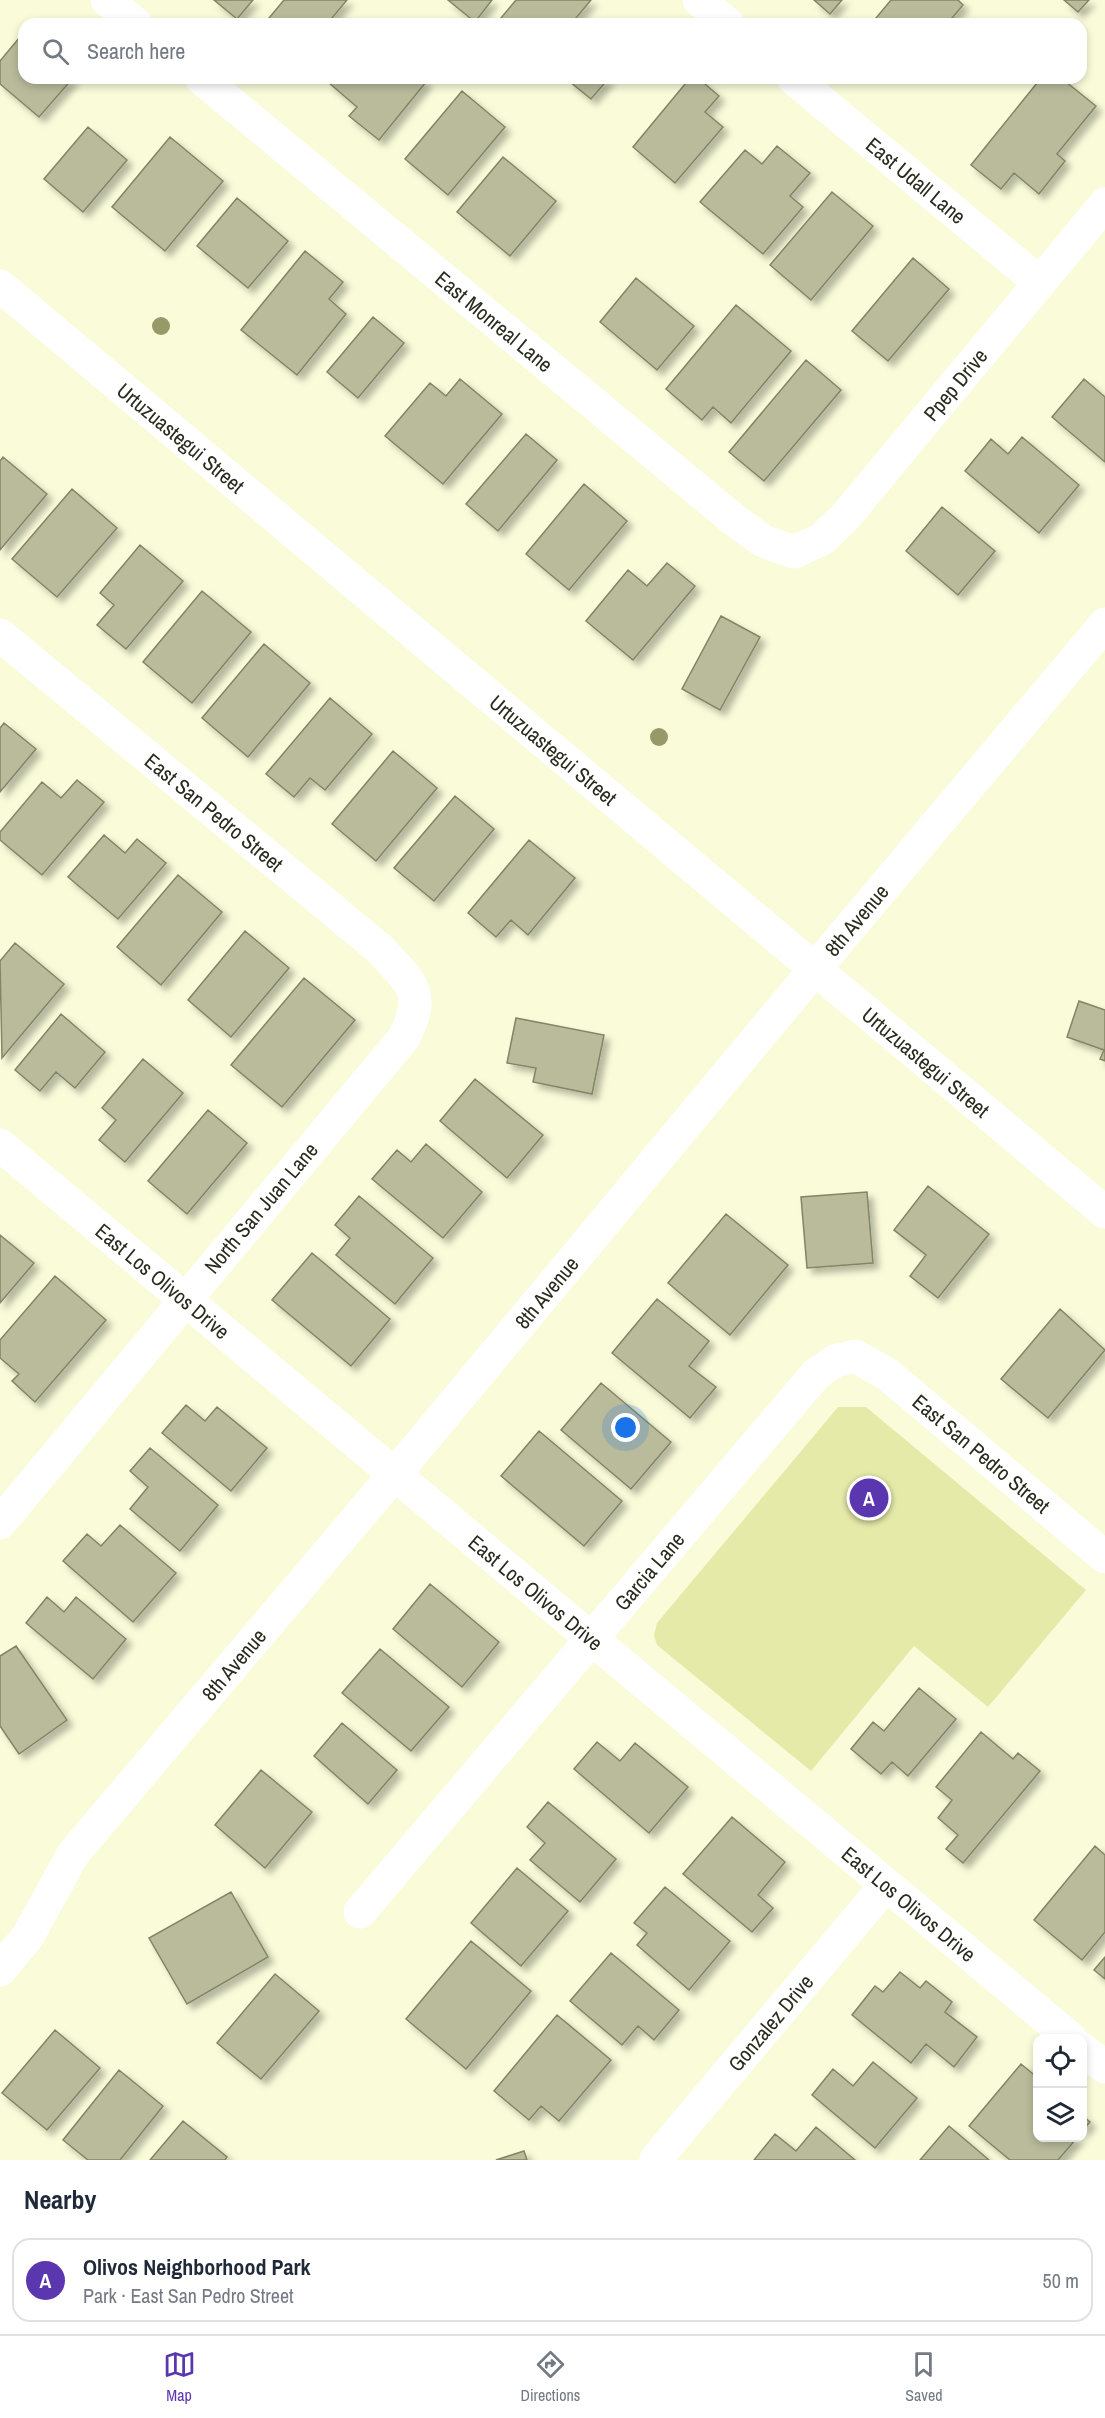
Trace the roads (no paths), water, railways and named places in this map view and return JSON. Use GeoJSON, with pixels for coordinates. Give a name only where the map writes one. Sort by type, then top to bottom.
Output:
{"type":"FeatureCollection","features":[{"type":"Feature","properties":{"kind":"street"},"geometry":{"type":"LineString","coordinates":[[107,0],[129,18]]}},
{"type":"Feature","properties":{"kind":"street"},"geometry":{"type":"LineString","coordinates":[[699,0],[721,18]]}},
{"type":"Feature","properties":{"kind":"street","name":"East Monreal Lane"},"geometry":{"type":"LineString","coordinates":[[208,84],[733,519],[763,541],[794,552]]}},
{"type":"Feature","properties":{"kind":"street","name":"East Udall Lane"},"geometry":{"type":"LineString","coordinates":[[800,84],[1039,282]]}},
{"type":"Feature","properties":{"kind":"street","name":"Ppep Drive"},"geometry":{"type":"LineString","coordinates":[[794,552],[822,539],[845,517],[1105,204]]}},
{"type":"Feature","properties":{"kind":"street","name":"Urtuzuastegui Street"},"geometry":{"type":"LineString","coordinates":[[0,286],[1105,1212]]}},
{"type":"Feature","properties":{"kind":"street","name":"8th Avenue"},"geometry":{"type":"LineString","coordinates":[[0,1970],[28,1936],[73,1854],[1105,624]]}},
{"type":"Feature","properties":{"kind":"street","name":"East San Pedro Street"},"geometry":{"type":"LineString","coordinates":[[0,635],[380,949],[411,983],[415,998]]}},
{"type":"Feature","properties":{"kind":"street","name":"North San Juan Lane"},"geometry":{"type":"LineString","coordinates":[[0,1522],[403,1039],[415,1017],[415,998]]}},
{"type":"Feature","properties":{"kind":"street","name":"East Los Olivos Drive"},"geometry":{"type":"LineString","coordinates":[[0,1146],[1065,2034]]}},
{"type":"Feature","properties":{"kind":"street","name":"East San Pedro Street"},"geometry":{"type":"LineString","coordinates":[[855,1356],[887,1374],[1105,1557]]}},
{"type":"Feature","properties":{"kind":"street","name":"Garcia Lane"},"geometry":{"type":"LineString","coordinates":[[360,1912],[816,1374],[835,1362],[855,1356]]}},
{"type":"Feature","properties":{"kind":"street","name":"Gonzalez Drive"},"geometry":{"type":"LineString","coordinates":[[656,2159],[886,1885]]}},
{"type":"Feature","properties":{"kind":"street"},"geometry":{"type":"LineString","coordinates":[[1087,2052],[1105,2067]]}},
{"type":"Feature","properties":{"kind":"place","name":"Olivos Neighborhood Park"},"geometry":{"type":"Point","coordinates":[869,1498]}}]}
